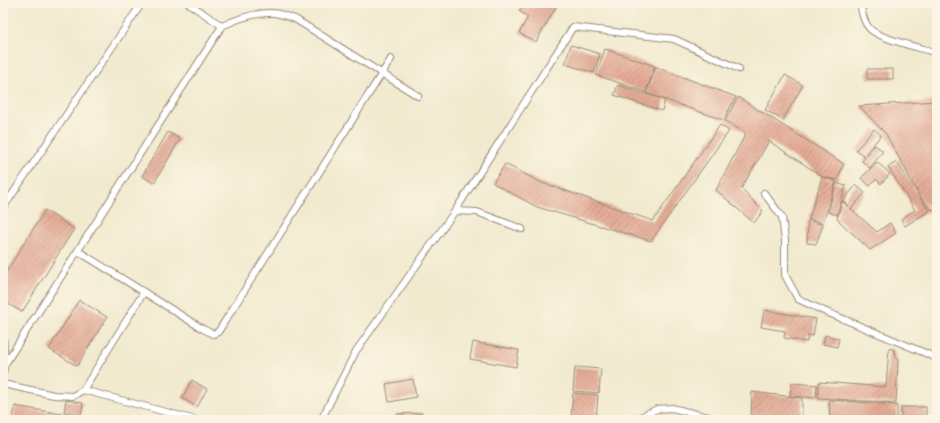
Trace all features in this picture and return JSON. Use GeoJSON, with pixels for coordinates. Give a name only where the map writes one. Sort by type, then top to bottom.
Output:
{"type":"FeatureCollection","features":[{"type":"Feature","properties":{"kind":"lane"},"geometry":{"type":"LineString","coordinates":[[3,208],[142,3]]}},
{"type":"Feature","properties":{"kind":"lane"},"geometry":{"type":"LineString","coordinates":[[188,3],[222,26]]}},
{"type":"Feature","properties":{"kind":"lane"},"geometry":{"type":"LineString","coordinates":[[860,3],[862,17],[869,28],[878,35],[937,53]]}},
{"type":"Feature","properties":{"kind":"lane"},"geometry":{"type":"LineString","coordinates":[[5,364],[222,26],[236,20],[259,14],[275,13],[295,19],[418,96]]}},
{"type":"Feature","properties":{"kind":"lane"},"geometry":{"type":"LineString","coordinates":[[321,420],[356,351],[455,210],[573,27],[674,39],[739,69]]}},
{"type":"Feature","properties":{"kind":"lane"},"geometry":{"type":"LineString","coordinates":[[78,251],[203,330],[213,334],[218,332],[391,59]]}},
{"type":"Feature","properties":{"kind":"lane"},"geometry":{"type":"LineString","coordinates":[[764,194],[782,217],[785,240],[784,275],[798,298],[824,311],[937,358]]}},
{"type":"Feature","properties":{"kind":"lane"},"geometry":{"type":"LineString","coordinates":[[455,210],[477,212],[522,229]]}},
{"type":"Feature","properties":{"kind":"lane"},"geometry":{"type":"LineString","coordinates":[[3,384],[54,395],[73,396],[83,390],[144,292]]}},
{"type":"Feature","properties":{"kind":"lane"},"geometry":{"type":"LineString","coordinates":[[3,335],[5,364],[3,373]]}},
{"type":"Feature","properties":{"kind":"lane"},"geometry":{"type":"LineString","coordinates":[[83,390],[196,420]]}},
{"type":"Feature","properties":{"kind":"lane"},"geometry":{"type":"LineString","coordinates":[[634,420],[657,409],[672,408],[720,420]]}},
{"type":"Feature","properties":{"kind":"building"},"geometry":{"type":"Polygon","coordinates":[[[524,3],[558,3],[536,42],[519,33],[528,17],[519,11],[524,3]]]}},
{"type":"Feature","properties":{"kind":"building"},"geometry":{"type":"Polygon","coordinates":[[[571,45],[600,54],[594,73],[565,64],[571,45]]]}},
{"type":"Feature","properties":{"kind":"building"},"geometry":{"type":"Polygon","coordinates":[[[605,49],[655,66],[646,92],[596,75],[605,49]]]}},
{"type":"Feature","properties":{"kind":"building"},"geometry":{"type":"Polygon","coordinates":[[[656,67],[736,97],[723,120],[646,93],[656,67]]]}},
{"type":"Feature","properties":{"kind":"building"},"geometry":{"type":"Polygon","coordinates":[[[867,69],[893,69],[893,79],[867,79],[867,69]]]}},
{"type":"Feature","properties":{"kind":"building"},"geometry":{"type":"Polygon","coordinates":[[[785,75],[803,85],[783,120],[765,110],[785,75]]]}},
{"type":"Feature","properties":{"kind":"building"},"geometry":{"type":"Polygon","coordinates":[[[618,85],[665,100],[662,111],[614,95],[618,85]]]}},
{"type":"Feature","properties":{"kind":"building"},"geometry":{"type":"Polygon","coordinates":[[[738,97],[844,164],[837,180],[823,177],[769,141],[741,189],[763,211],[754,223],[716,190],[746,133],[725,121],[738,97]]]}},
{"type":"Feature","properties":{"kind":"building"},"geometry":{"type":"Polygon","coordinates":[[[937,101],[937,210],[930,209],[921,198],[886,134],[859,106],[937,101]]]}},
{"type":"Feature","properties":{"kind":"building"},"geometry":{"type":"Polygon","coordinates":[[[720,125],[729,131],[651,241],[537,207],[493,183],[505,164],[540,182],[653,221],[720,125]]]}},
{"type":"Feature","properties":{"kind":"building"},"geometry":{"type":"Polygon","coordinates":[[[874,129],[881,135],[864,156],[856,150],[874,129]]]}},
{"type":"Feature","properties":{"kind":"building"},"geometry":{"type":"Polygon","coordinates":[[[168,132],[180,139],[154,183],[142,176],[168,132]]]}},
{"type":"Feature","properties":{"kind":"building"},"geometry":{"type":"Polygon","coordinates":[[[875,145],[883,151],[870,168],[862,161],[875,145]]]}},
{"type":"Feature","properties":{"kind":"building"},"geometry":{"type":"Polygon","coordinates":[[[877,162],[890,174],[881,184],[876,179],[870,186],[861,178],[877,162]]]}},
{"type":"Feature","properties":{"kind":"building"},"geometry":{"type":"Polygon","coordinates":[[[897,162],[929,211],[905,226],[901,219],[915,210],[888,167],[897,162]]]}},
{"type":"Feature","properties":{"kind":"building"},"geometry":{"type":"Polygon","coordinates":[[[822,177],[836,181],[823,223],[809,219],[822,177]]]}},
{"type":"Feature","properties":{"kind":"building"},"geometry":{"type":"Polygon","coordinates":[[[836,183],[846,186],[837,215],[828,212],[836,183]]]}},
{"type":"Feature","properties":{"kind":"building"},"geometry":{"type":"Polygon","coordinates":[[[856,185],[865,193],[851,209],[843,201],[856,185]]]}},
{"type":"Feature","properties":{"kind":"building"},"geometry":{"type":"Polygon","coordinates":[[[842,201],[877,232],[890,223],[896,233],[870,250],[837,219],[842,201]]]}},
{"type":"Feature","properties":{"kind":"building"},"geometry":{"type":"Polygon","coordinates":[[[45,210],[74,229],[22,312],[3,301],[3,277],[45,210]]]}},
{"type":"Feature","properties":{"kind":"building"},"geometry":{"type":"Polygon","coordinates":[[[808,220],[823,225],[816,244],[807,243],[808,220]]]}},
{"type":"Feature","properties":{"kind":"building"},"geometry":{"type":"Polygon","coordinates":[[[79,300],[107,317],[77,366],[49,349],[79,300]]]}},
{"type":"Feature","properties":{"kind":"building"},"geometry":{"type":"Polygon","coordinates":[[[764,310],[816,319],[813,336],[808,335],[807,342],[784,338],[785,331],[761,327],[764,310]]]}},
{"type":"Feature","properties":{"kind":"building"},"geometry":{"type":"Polygon","coordinates":[[[825,335],[839,339],[837,347],[823,344],[825,335]]]}},
{"type":"Feature","properties":{"kind":"building"},"geometry":{"type":"Polygon","coordinates":[[[473,342],[519,350],[516,367],[470,359],[473,342]]]}},
{"type":"Feature","properties":{"kind":"building"},"geometry":{"type":"Polygon","coordinates":[[[889,348],[894,350],[898,361],[896,403],[818,398],[819,382],[886,387],[889,348]]]}},
{"type":"Feature","properties":{"kind":"building"},"geometry":{"type":"Polygon","coordinates":[[[575,367],[601,369],[599,393],[573,391],[575,367]]]}},
{"type":"Feature","properties":{"kind":"building"},"geometry":{"type":"Polygon","coordinates":[[[413,379],[416,397],[389,402],[386,384],[413,379]]]}},
{"type":"Feature","properties":{"kind":"building"},"geometry":{"type":"Polygon","coordinates":[[[192,380],[207,389],[197,407],[182,398],[192,380]]]}},
{"type":"Feature","properties":{"kind":"building"},"geometry":{"type":"Polygon","coordinates":[[[792,383],[817,385],[816,398],[790,396],[792,383]]]}},
{"type":"Feature","properties":{"kind":"building"},"geometry":{"type":"Polygon","coordinates":[[[752,392],[802,398],[802,420],[751,420],[752,392]]]}},
{"type":"Feature","properties":{"kind":"building"},"geometry":{"type":"Polygon","coordinates":[[[573,393],[598,395],[596,420],[571,420],[573,393]]]}},
{"type":"Feature","properties":{"kind":"building"},"geometry":{"type":"Polygon","coordinates":[[[66,400],[83,403],[81,415],[64,412],[66,400]]]}},
{"type":"Feature","properties":{"kind":"building"},"geometry":{"type":"Polygon","coordinates":[[[829,400],[897,405],[897,420],[830,420],[829,400]]]}},
{"type":"Feature","properties":{"kind":"building"},"geometry":{"type":"Polygon","coordinates":[[[15,406],[91,420],[24,420],[13,418],[15,406]]]}},
{"type":"Feature","properties":{"kind":"building"},"geometry":{"type":"Polygon","coordinates":[[[901,407],[926,407],[926,419],[901,419],[901,407]]]}},
{"type":"Feature","properties":{"kind":"building"},"geometry":{"type":"Polygon","coordinates":[[[422,413],[423,420],[397,420],[397,414],[422,413]]]}}]}
